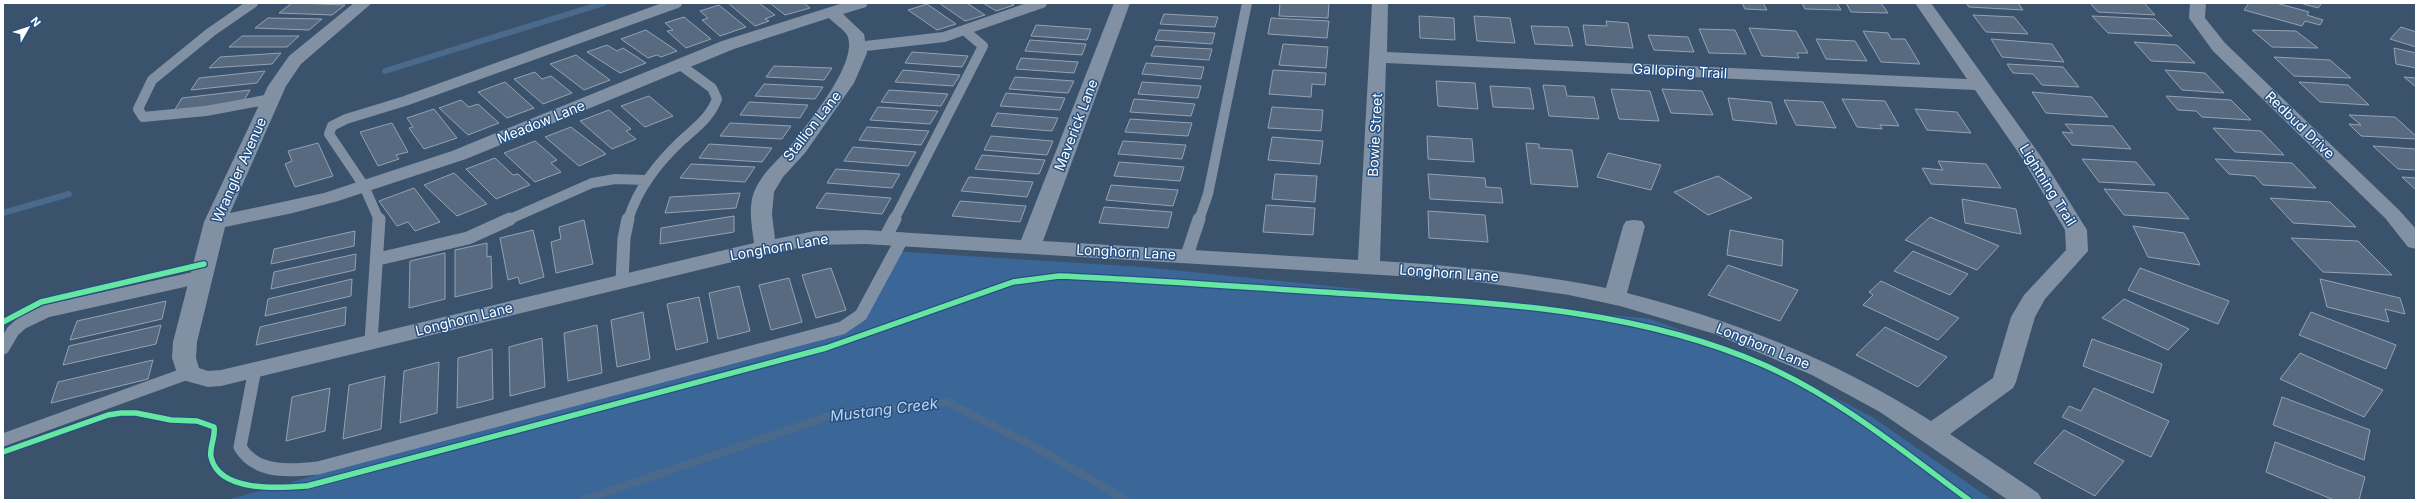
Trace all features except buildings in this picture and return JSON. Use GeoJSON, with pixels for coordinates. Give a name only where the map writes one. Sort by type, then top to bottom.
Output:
{"type":"FeatureCollection","features":[{"type":"Feature","properties":{"kind":"street","name":"Wrangler Avenue"},"geometry":{"type":"LineString","coordinates":[[188,373],[184,358],[185,342],[200,277],[215,222],[271,99],[295,60],[325,33],[364,3]]}},
{"type":"Feature","properties":{"kind":"street","name":"Meadow Lane"},"geometry":{"type":"LineString","coordinates":[[215,222],[294,207],[459,155],[728,45],[860,3]]}},
{"type":"Feature","properties":{"kind":"street","name":"Maverick Lane"},"geometry":{"type":"LineString","coordinates":[[1030,246],[1122,3]]}},
{"type":"Feature","properties":{"kind":"street","name":"Bowie Street"},"geometry":{"type":"LineString","coordinates":[[1369,267],[1379,57],[1380,3]]}},
{"type":"Feature","properties":{"kind":"street","name":"Lightning Trail"},"geometry":{"type":"LineString","coordinates":[[1923,3],[2032,158],[2076,230],[2077,251],[2035,295],[2024,317],[2004,382],[1932,434]]}},
{"type":"Feature","properties":{"kind":"street","name":"Redbud Drive"},"geometry":{"type":"LineString","coordinates":[[2198,3],[2197,18],[2219,48],[2392,214],[2416,242]]}},
{"type":"Feature","properties":{"kind":"street"},"geometry":{"type":"LineString","coordinates":[[832,12],[855,34],[857,47]]}},
{"type":"Feature","properties":{"kind":"street","name":"Stallion Lane"},"geometry":{"type":"LineString","coordinates":[[765,247],[761,214],[764,192],[774,174],[798,148],[845,83],[858,53],[857,47]]}},
{"type":"Feature","properties":{"kind":"street","name":"Galloping Trail"},"geometry":{"type":"LineString","coordinates":[[1379,57],[1981,85]]}},
{"type":"Feature","properties":{"kind":"street"},"geometry":{"type":"LineString","coordinates":[[1615,297],[1634,226]]}},
{"type":"Feature","properties":{"kind":"street","name":"Longhorn Lane"},"geometry":{"type":"LineString","coordinates":[[188,373],[208,379],[255,369],[765,247],[815,238],[894,239],[1030,246],[1369,267],[1492,276],[1549,284],[1615,297],[1708,324],[1777,350],[1867,394],[1932,434],[2028,500]]}},
{"type":"Feature","properties":{"kind":"lane"},"geometry":{"type":"LineString","coordinates":[[253,3],[211,32],[152,80],[138,109],[143,117],[206,111],[271,99]]}},
{"type":"Feature","properties":{"kind":"lane"},"geometry":{"type":"LineString","coordinates":[[371,342],[380,222],[364,186],[329,134],[332,126],[346,119],[406,101],[677,3]]}},
{"type":"Feature","properties":{"kind":"lane"},"geometry":{"type":"LineString","coordinates":[[857,47],[944,37],[1042,3]]}},
{"type":"Feature","properties":{"kind":"lane"},"geometry":{"type":"LineString","coordinates":[[1187,255],[1208,194],[1247,3]]}},
{"type":"Feature","properties":{"kind":"lane"},"geometry":{"type":"LineString","coordinates":[[255,369],[240,447],[243,455],[251,462],[266,467],[298,471],[318,468],[842,328],[852,323],[861,315],[894,239],[983,46],[964,30]]}},
{"type":"Feature","properties":{"kind":"lane"},"geometry":{"type":"LineString","coordinates":[[622,281],[622,250],[625,227],[634,200],[645,180],[664,157],[701,123],[715,106],[717,99],[712,88],[680,64]]}},
{"type":"Feature","properties":{"kind":"lane"},"geometry":{"type":"LineString","coordinates":[[378,259],[456,242],[592,183],[615,179],[645,180]]}},
{"type":"Feature","properties":{"kind":"lane"},"geometry":{"type":"LineString","coordinates":[[3,348],[13,331],[22,323],[47,311],[200,277]]}},
{"type":"Feature","properties":{"kind":"lane"},"geometry":{"type":"LineString","coordinates":[[3,440],[188,373]]}},
{"type":"Feature","properties":{"kind":"shaded area"},"geometry":{"type":"Polygon","coordinates":[[[890,251],[1142,267],[1650,319],[1733,349],[1803,381],[1872,417],[1992,500],[227,500],[865,321],[890,251]]]}},
{"type":"Feature","properties":{"kind":"waterway"},"geometry":{"type":"LineString","coordinates":[[385,71],[604,3]]}},
{"type":"Feature","properties":{"kind":"waterway"},"geometry":{"type":"LineString","coordinates":[[3,213],[69,194]]}},
{"type":"Feature","properties":{"kind":"waterway","name":"Mustang Creek"},"geometry":{"type":"LineString","coordinates":[[583,500],[835,414],[947,402],[1032,445],[1126,500]]}},
{"type":"Feature","properties":{"kind":"cycle path"},"geometry":{"type":"LineString","coordinates":[[3,322],[41,302],[204,264]]}},
{"type":"Feature","properties":{"kind":"cycle path"},"geometry":{"type":"LineString","coordinates":[[3,452],[108,415],[136,413],[171,420],[197,421],[214,427],[215,435],[211,449],[211,457],[215,468],[224,477],[237,482],[267,487],[307,486],[826,348],[870,334],[1013,282],[1059,276],[1510,305],[1613,319],[1664,330],[1714,345],[1764,365],[1818,394],[1870,427],[1969,500]]}}]}
